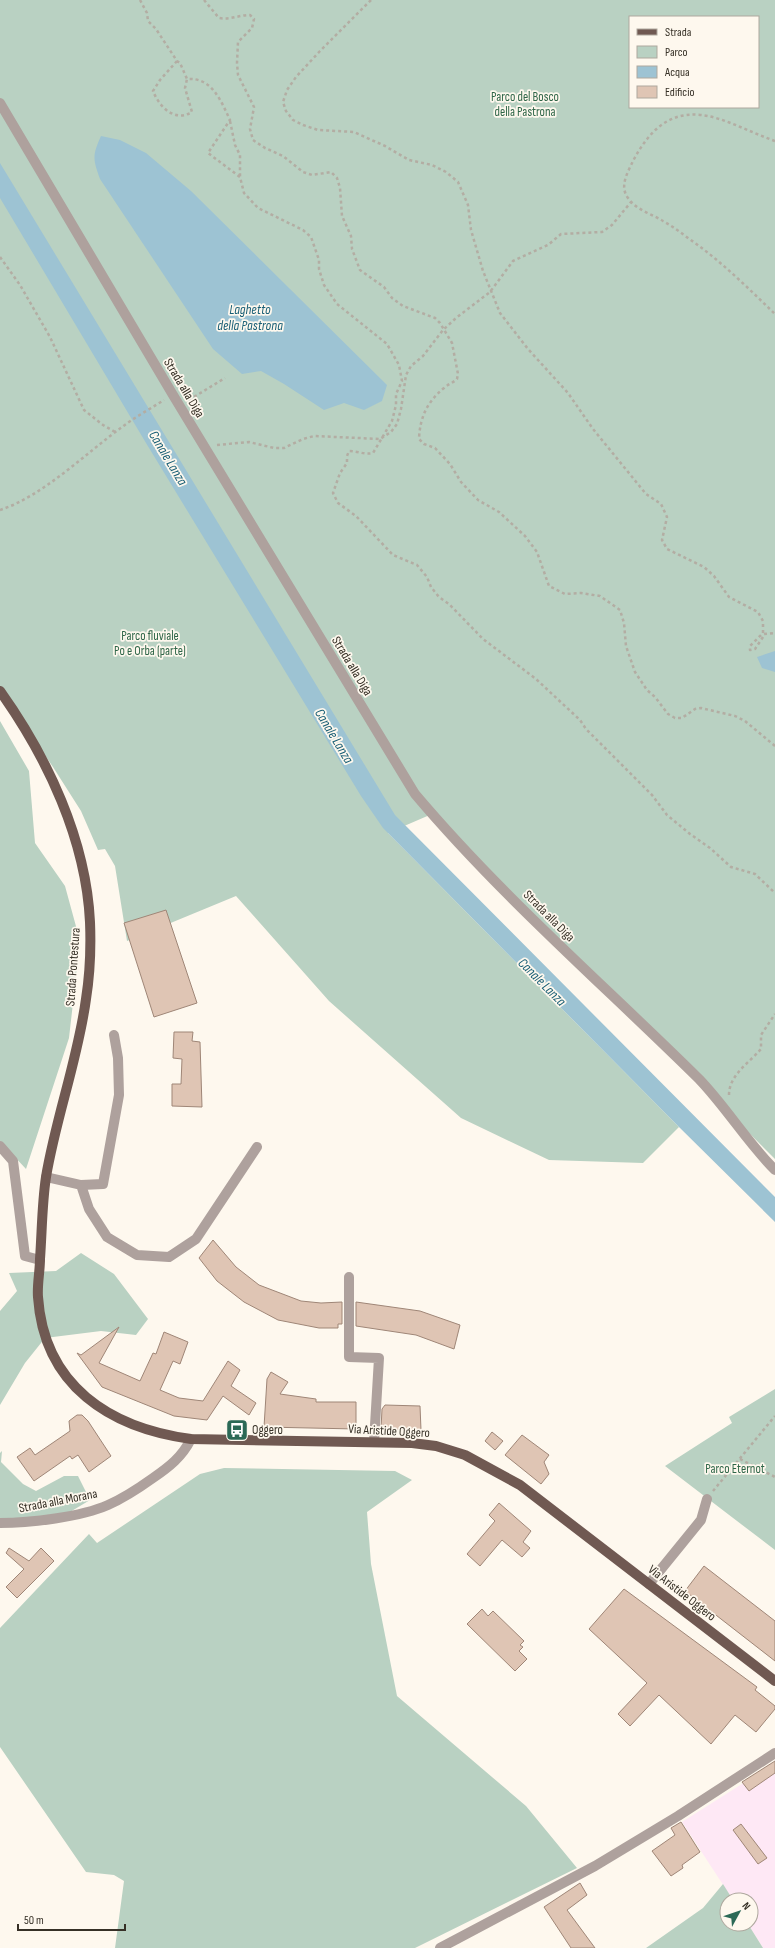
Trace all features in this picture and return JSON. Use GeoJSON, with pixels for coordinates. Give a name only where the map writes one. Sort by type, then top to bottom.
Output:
{"type":"FeatureCollection","features":[{"type":"Feature","properties":{"kind":"main road","name":"Strada Pontestura"},"geometry":{"type":"LineString","coordinates":[[0,691],[15,712],[39,753],[58,796],[81,860],[90,920],[90,955],[86,999],[46,1177],[41,1226],[40,1260]]}},
{"type":"Feature","properties":{"kind":"main road","name":"Via Aristide Oggero"},"geometry":{"type":"LineString","coordinates":[[40,1260],[38,1297],[44,1330],[58,1365],[81,1394],[110,1415],[158,1434],[191,1439],[412,1442],[436,1446],[465,1454],[520,1485],[775,1681]]}},
{"type":"Feature","properties":{"kind":"street","name":"Strada alla Diga"},"geometry":{"type":"LineString","coordinates":[[0,103],[204,447],[415,794],[458,844],[546,932],[700,1081],[757,1152],[775,1170]]}},
{"type":"Feature","properties":{"kind":"street"},"geometry":{"type":"LineString","coordinates":[[46,1177],[81,1185],[103,1184],[119,1096],[118,1058],[114,1036]]}},
{"type":"Feature","properties":{"kind":"street"},"geometry":{"type":"LineString","coordinates":[[0,1146],[13,1161],[25,1256],[40,1260]]}},
{"type":"Feature","properties":{"kind":"street"},"geometry":{"type":"LineString","coordinates":[[81,1185],[89,1209],[107,1237],[137,1255],[169,1256],[196,1239],[257,1147]]}},
{"type":"Feature","properties":{"kind":"street"},"geometry":{"type":"LineString","coordinates":[[349,1277],[349,1357],[379,1358],[374,1442]]}},
{"type":"Feature","properties":{"kind":"street","name":"Strada alla Morana"},"geometry":{"type":"LineString","coordinates":[[0,1523],[15,1523],[75,1514],[108,1505],[138,1489],[165,1470],[185,1451],[191,1439]]}},
{"type":"Feature","properties":{"kind":"street"},"geometry":{"type":"LineString","coordinates":[[649,1584],[701,1520],[707,1499]]}},
{"type":"Feature","properties":{"kind":"street"},"geometry":{"type":"LineString","coordinates":[[440,1948],[595,1866],[678,1816],[775,1753]]}},
{"type":"Feature","properties":{"kind":"path"},"geometry":{"type":"LineString","coordinates":[[140,0],[147,13],[148,21],[156,29],[177,61],[180,63],[187,79],[185,88],[192,112],[187,115],[180,116],[164,110],[157,101],[153,91],[160,80],[177,61]]}},
{"type":"Feature","properties":{"kind":"path"},"geometry":{"type":"LineString","coordinates":[[204,0],[219,18],[229,19],[241,15],[250,15],[254,19],[252,28],[238,42],[236,63],[242,85],[254,107],[250,128],[253,140],[264,148],[283,156],[303,172],[312,175],[330,172],[337,178],[340,188],[342,216],[351,236],[352,249],[360,270],[384,287],[392,298],[403,306],[434,318],[452,343],[458,374],[457,379],[445,387],[424,411],[419,425],[419,439],[424,444],[435,448],[450,464],[461,482],[478,500],[499,512],[525,536],[537,552],[549,586],[565,594],[581,593],[600,596],[620,610],[624,623],[626,646],[635,672],[647,690],[655,697],[668,714],[675,718],[682,718],[695,709],[701,708],[735,716],[745,721],[775,746]]}},
{"type":"Feature","properties":{"kind":"path"},"geometry":{"type":"LineString","coordinates":[[371,0],[296,77],[287,90],[283,102],[286,112],[293,120],[303,126],[318,130],[354,132],[385,146],[409,160],[432,165],[446,172],[458,182],[468,204],[471,230],[490,292],[500,313],[513,331],[568,393],[593,429],[642,489],[661,504],[667,517],[662,540],[667,549],[704,567],[714,576],[729,597],[758,612],[763,621],[764,634],[755,649],[750,650],[750,646],[764,634],[775,633]]}},
{"type":"Feature","properties":{"kind":"path"},"geometry":{"type":"LineString","coordinates":[[187,79],[196,79],[206,84],[215,92],[230,120],[235,146],[240,155],[240,177],[244,193],[249,200],[258,208],[303,230],[311,237],[319,260],[319,269],[324,285],[337,304],[387,344],[399,365],[402,381],[396,394],[396,405],[392,421],[380,439],[380,445],[373,453],[365,455],[355,451],[349,451],[347,463],[333,493],[338,503],[356,516],[393,555],[417,565],[427,577],[431,587],[439,597],[449,604],[483,639],[545,687],[652,795],[667,815],[710,848],[731,867],[755,874],[775,893]]}},
{"type":"Feature","properties":{"kind":"path"},"geometry":{"type":"LineString","coordinates":[[775,141],[752,134],[714,117],[691,115],[673,118],[660,125],[644,141],[625,179],[624,188],[627,198],[638,208],[665,222],[690,239],[747,287],[775,314]]}},
{"type":"Feature","properties":{"kind":"path"},"geometry":{"type":"LineString","coordinates":[[230,120],[208,153],[240,177]]}},
{"type":"Feature","properties":{"kind":"path"},"geometry":{"type":"LineString","coordinates":[[204,447],[249,442],[274,448],[284,448],[303,438],[314,436],[380,439],[392,432],[397,424],[401,409],[406,375],[411,366],[423,356],[443,330],[490,292],[513,261],[548,245],[560,234],[602,232],[612,225],[632,202]]}},
{"type":"Feature","properties":{"kind":"path"},"geometry":{"type":"LineString","coordinates":[[0,257],[20,285],[50,337],[84,410],[103,426],[116,432]]}},
{"type":"Feature","properties":{"kind":"path"},"geometry":{"type":"LineString","coordinates":[[180,406],[225,378]]}},
{"type":"Feature","properties":{"kind":"path"},"geometry":{"type":"LineString","coordinates":[[0,510],[9,507],[51,483],[123,426],[164,399]]}},
{"type":"Feature","properties":{"kind":"path"},"geometry":{"type":"LineString","coordinates":[[729,1096],[729,1090],[734,1076],[761,1049],[761,1035],[775,1014]]}},
{"type":"Feature","properties":{"kind":"path"},"geometry":{"type":"LineString","coordinates":[[707,1499],[775,1416]]}},
{"type":"Feature","properties":{"kind":"path"},"geometry":{"type":"LineString","coordinates":[[740,1459],[775,1478]]}},
{"type":"Feature","properties":{"kind":"shaded area"},"geometry":{"type":"Polygon","coordinates":[[[775,1763],[775,1948],[763,1948],[753,1932],[759,1932],[759,1892],[728,1892],[682,1822],[775,1763]]]}},
{"type":"Feature","properties":{"kind":"green space"},"geometry":{"type":"Polygon","coordinates":[[[0,0],[775,0],[775,1159],[432,814],[388,833],[679,1127],[643,1163],[549,1160],[461,1118],[329,1001],[236,896],[127,941],[115,866],[105,849],[98,850],[81,811],[53,767],[0,690],[0,0]]]}},
{"type":"Feature","properties":{"kind":"green space"},"geometry":{"type":"Polygon","coordinates":[[[0,721],[29,771],[35,843],[65,886],[80,941],[69,1038],[26,1169],[0,1141],[0,721]]]}},
{"type":"Feature","properties":{"kind":"green space"},"geometry":{"type":"Polygon","coordinates":[[[81,1253],[114,1274],[148,1319],[136,1335],[101,1331],[45,1338],[25,1363],[0,1405],[0,1311],[17,1291],[9,1273],[56,1271],[81,1253]]]}},
{"type":"Feature","properties":{"kind":"green space","name":"Parco Eternot"},"geometry":{"type":"Polygon","coordinates":[[[775,1389],[775,1550],[665,1466],[732,1423],[729,1417],[775,1389]]]}},
{"type":"Feature","properties":{"kind":"green space"},"geometry":{"type":"Polygon","coordinates":[[[2,1451],[1,1462],[23,1484],[36,1491],[64,1476],[78,1476],[90,1500],[70,1512],[0,1522],[0,1453],[2,1451]]]}},
{"type":"Feature","properties":{"kind":"green space"},"geometry":{"type":"Polygon","coordinates":[[[224,1468],[395,1471],[412,1480],[367,1512],[371,1564],[397,1696],[526,1806],[577,1868],[415,1948],[115,1948],[124,1881],[114,1875],[86,1872],[0,1747],[0,1628],[89,1534],[97,1543],[200,1474],[224,1468]]]}},
{"type":"Feature","properties":{"kind":"green space"},"geometry":{"type":"Polygon","coordinates":[[[723,1884],[728,1892],[719,1892],[719,1932],[753,1932],[763,1948],[646,1948],[703,1908],[723,1884]]]}},
{"type":"Feature","properties":{"kind":"water","name":"Laghetto della Pastrona"},"geometry":{"type":"Polygon","coordinates":[[[101,136],[120,140],[146,153],[191,191],[387,385],[382,401],[364,410],[344,403],[324,410],[261,371],[242,374],[213,349],[100,179],[94,158],[101,136]]]}},
{"type":"Feature","properties":{"kind":"water","name":"Canale Lanza"},"geometry":{"type":"Polygon","coordinates":[[[0,163],[395,815],[775,1197],[775,1222],[383,828],[361,796],[146,443],[0,198],[0,163]]]}},
{"type":"Feature","properties":{"kind":"water"},"geometry":{"type":"Polygon","coordinates":[[[775,651],[775,672],[762,668],[757,657],[775,651]]]}},
{"type":"Feature","properties":{"kind":"building"},"geometry":{"type":"Polygon","coordinates":[[[166,910],[197,1003],[154,1017],[124,923],[166,910]]]}},
{"type":"Feature","properties":{"kind":"building"},"geometry":{"type":"Polygon","coordinates":[[[174,1032],[193,1032],[192,1041],[200,1042],[202,1107],[172,1106],[172,1084],[181,1084],[182,1059],[173,1058],[174,1032]]]}},
{"type":"Feature","properties":{"kind":"building"},"geometry":{"type":"Polygon","coordinates":[[[213,1240],[236,1267],[259,1285],[301,1301],[321,1303],[342,1302],[342,1324],[338,1324],[338,1328],[319,1328],[278,1320],[244,1302],[217,1281],[199,1258],[213,1240]]]}},
{"type":"Feature","properties":{"kind":"building"},"geometry":{"type":"Polygon","coordinates":[[[356,1302],[420,1311],[460,1325],[454,1349],[416,1335],[356,1326],[356,1302]]]}},
{"type":"Feature","properties":{"kind":"building"},"geometry":{"type":"Polygon","coordinates":[[[119,1327],[99,1363],[140,1381],[153,1353],[156,1354],[164,1332],[188,1342],[180,1364],[173,1361],[160,1390],[179,1398],[203,1401],[228,1361],[240,1370],[231,1386],[256,1403],[249,1415],[223,1396],[207,1420],[174,1416],[102,1387],[77,1353],[81,1355],[119,1327]]]}},
{"type":"Feature","properties":{"kind":"building"},"geometry":{"type":"Polygon","coordinates":[[[271,1372],[288,1382],[280,1394],[316,1399],[316,1402],[356,1402],[356,1429],[264,1427],[267,1379],[271,1372]]]}},
{"type":"Feature","properties":{"kind":"building"},"geometry":{"type":"Polygon","coordinates":[[[385,1405],[420,1406],[421,1430],[381,1429],[382,1409],[385,1405]]]}},
{"type":"Feature","properties":{"kind":"building"},"geometry":{"type":"Polygon","coordinates":[[[77,1415],[82,1415],[88,1421],[111,1456],[89,1472],[78,1455],[72,1459],[70,1456],[34,1481],[17,1457],[30,1448],[35,1455],[70,1431],[69,1421],[77,1415]]]}},
{"type":"Feature","properties":{"kind":"building"},"geometry":{"type":"Polygon","coordinates":[[[492,1432],[503,1441],[495,1450],[485,1441],[492,1432]]]}},
{"type":"Feature","properties":{"kind":"building"},"geometry":{"type":"Polygon","coordinates":[[[522,1435],[549,1455],[544,1462],[549,1474],[541,1484],[505,1455],[522,1435]]]}},
{"type":"Feature","properties":{"kind":"building"},"geometry":{"type":"Polygon","coordinates":[[[499,1503],[531,1531],[523,1542],[530,1548],[522,1557],[502,1540],[480,1566],[467,1554],[495,1521],[489,1515],[499,1503]]]}},
{"type":"Feature","properties":{"kind":"building"},"geometry":{"type":"Polygon","coordinates":[[[9,1548],[29,1561],[41,1548],[54,1561],[17,1598],[6,1587],[24,1569],[6,1553],[9,1548]]]}},
{"type":"Feature","properties":{"kind":"building"},"geometry":{"type":"Polygon","coordinates":[[[704,1566],[775,1621],[775,1661],[685,1591],[704,1566]]]}},
{"type":"Feature","properties":{"kind":"building"},"geometry":{"type":"Polygon","coordinates":[[[624,1589],[757,1687],[755,1690],[775,1706],[775,1709],[756,1732],[735,1715],[711,1744],[659,1695],[630,1726],[618,1714],[647,1683],[589,1629],[624,1589]]]}},
{"type":"Feature","properties":{"kind":"building"},"geometry":{"type":"Polygon","coordinates":[[[482,1609],[488,1616],[493,1611],[524,1641],[520,1645],[523,1647],[519,1651],[527,1659],[515,1671],[467,1624],[482,1609]]]}},
{"type":"Feature","properties":{"kind":"building"},"geometry":{"type":"Polygon","coordinates":[[[775,1761],[775,1773],[749,1791],[742,1782],[775,1761]]]}},
{"type":"Feature","properties":{"kind":"building"},"geometry":{"type":"Polygon","coordinates":[[[681,1822],[700,1852],[682,1865],[683,1868],[671,1876],[652,1851],[675,1835],[671,1828],[681,1822]]]}},
{"type":"Feature","properties":{"kind":"building"},"geometry":{"type":"Polygon","coordinates":[[[741,1824],[767,1858],[758,1864],[733,1830],[741,1824]]]}},
{"type":"Feature","properties":{"kind":"building"},"geometry":{"type":"Polygon","coordinates":[[[580,1883],[587,1895],[567,1910],[595,1948],[571,1948],[544,1907],[580,1883]]]}},
{"type":"Feature","properties":{"kind":"place","name":"Oggero"},"geometry":{"type":"Point","coordinates":[237,1430]}},
{"type":"Feature","properties":{"kind":"park label","name":"Parco del Bosco della Pastrona"},"geometry":{"type":"Point","coordinates":[525,104]}},
{"type":"Feature","properties":{"kind":"park label","name":"Parco fluviale Po e Orba (parte)"},"geometry":{"type":"Point","coordinates":[150,644]}}]}
